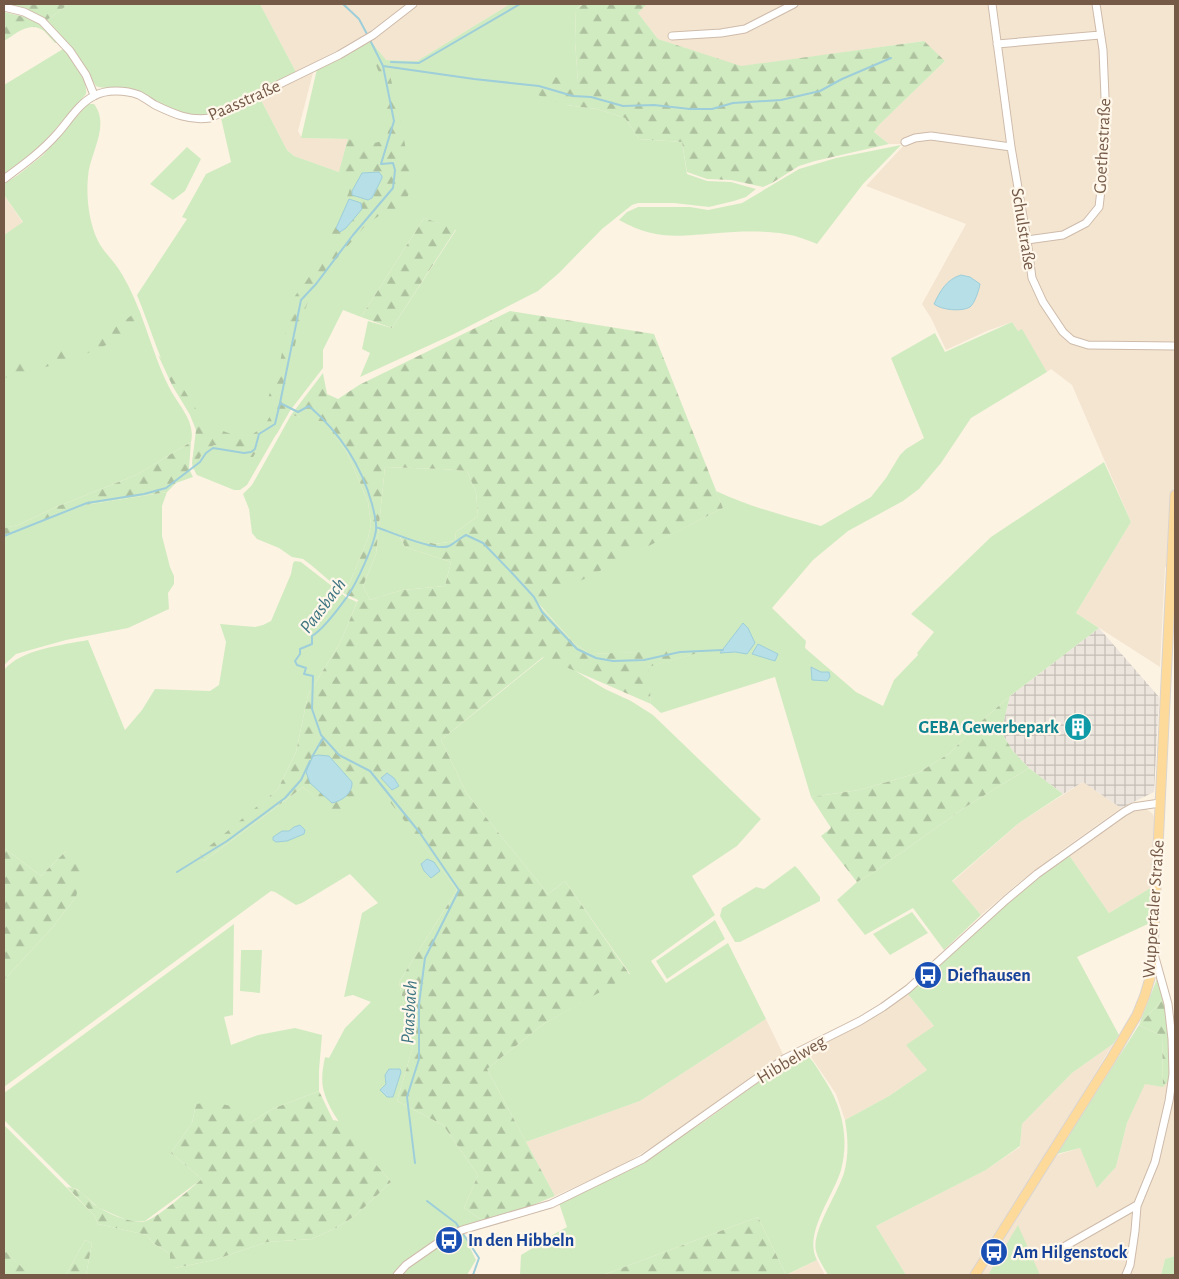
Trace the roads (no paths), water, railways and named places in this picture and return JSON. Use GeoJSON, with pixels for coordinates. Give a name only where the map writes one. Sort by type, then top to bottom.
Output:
{"type":"FeatureCollection","features":[{"type":"Feature","properties":{"kind":"main road","name":"Wuppertaler Straße"},"geometry":{"type":"LineString","coordinates":[[975,1275],[1111,1059],[1137,1015],[1146,995],[1153,951],[1173,576],[1175,494]]}},
{"type":"Feature","properties":{"kind":"street","name":"Paasstraße"},"geometry":{"type":"LineString","coordinates":[[94,95],[108,92],[125,92],[139,95],[154,105],[187,118],[210,118],[338,55],[373,35],[413,4]]}},
{"type":"Feature","properties":{"kind":"street"},"geometry":{"type":"LineString","coordinates":[[672,36],[745,29],[794,4]]}},
{"type":"Feature","properties":{"kind":"street","name":"Schulstraße"},"geometry":{"type":"LineString","coordinates":[[992,4],[1011,147],[1032,278],[1043,302],[1064,332],[1072,340],[1088,345],[1175,346]]}},
{"type":"Feature","properties":{"kind":"street","name":"Goethestraße"},"geometry":{"type":"LineString","coordinates":[[1027,240],[1063,234],[1086,223],[1099,206],[1104,165],[1106,121],[1103,50],[1096,4]]}},
{"type":"Feature","properties":{"kind":"street"},"geometry":{"type":"LineString","coordinates":[[4,6],[24,12],[42,21],[70,51],[86,75],[94,95],[85,102],[42,150],[4,179]]}},
{"type":"Feature","properties":{"kind":"street"},"geometry":{"type":"LineString","coordinates":[[997,44],[1100,35]]}},
{"type":"Feature","properties":{"kind":"street"},"geometry":{"type":"LineString","coordinates":[[905,142],[915,138],[931,136],[1011,147]]}},
{"type":"Feature","properties":{"kind":"street","name":"Hibbelweg"},"geometry":{"type":"LineString","coordinates":[[397,1275],[406,1265],[466,1228],[551,1204],[643,1159],[784,1059],[860,1021],[887,1005],[908,989],[1037,874],[1124,812],[1133,807],[1160,803]]}},
{"type":"Feature","properties":{"kind":"street"},"geometry":{"type":"LineString","coordinates":[[1126,1275],[1135,1231],[1137,1206],[1155,1162],[1173,1074],[1168,1004],[1153,951]]}},
{"type":"Feature","properties":{"kind":"street"},"geometry":{"type":"LineString","coordinates":[[1060,1249],[1137,1206]]}},
{"type":"Feature","properties":{"kind":"water"},"geometry":{"type":"Polygon","coordinates":[[[379,172],[382,178],[372,198],[368,200],[352,195],[352,191],[362,173],[379,172]]]}},
{"type":"Feature","properties":{"kind":"water"},"geometry":{"type":"Polygon","coordinates":[[[349,199],[361,203],[362,209],[346,228],[340,232],[336,228],[349,199]]]}},
{"type":"Feature","properties":{"kind":"water"},"geometry":{"type":"Polygon","coordinates":[[[961,275],[970,277],[980,284],[972,305],[966,309],[957,310],[941,308],[934,304],[944,286],[952,279],[961,275]]]}},
{"type":"Feature","properties":{"kind":"water"},"geometry":{"type":"Polygon","coordinates":[[[743,623],[748,628],[755,643],[747,654],[735,652],[720,653],[743,623]]]}},
{"type":"Feature","properties":{"kind":"water"},"geometry":{"type":"Polygon","coordinates":[[[758,644],[778,654],[775,661],[752,654],[758,644]]]}},
{"type":"Feature","properties":{"kind":"water"},"geometry":{"type":"Polygon","coordinates":[[[811,667],[821,672],[829,672],[830,677],[827,681],[812,680],[811,667]]]}},
{"type":"Feature","properties":{"kind":"water"},"geometry":{"type":"Polygon","coordinates":[[[313,756],[329,756],[352,782],[349,793],[332,803],[310,783],[306,772],[313,756]]]}},
{"type":"Feature","properties":{"kind":"water"},"geometry":{"type":"Polygon","coordinates":[[[387,773],[394,778],[399,786],[392,790],[381,778],[387,773]]]}},
{"type":"Feature","properties":{"kind":"water"},"geometry":{"type":"Polygon","coordinates":[[[300,825],[305,830],[304,834],[287,841],[276,842],[273,840],[273,837],[282,831],[289,831],[300,825]]]}},
{"type":"Feature","properties":{"kind":"water"},"geometry":{"type":"Polygon","coordinates":[[[427,859],[434,862],[440,871],[431,878],[424,871],[421,864],[427,859]]]}},
{"type":"Feature","properties":{"kind":"water"},"geometry":{"type":"Polygon","coordinates":[[[389,1069],[400,1069],[401,1072],[393,1097],[387,1097],[380,1090],[386,1084],[385,1075],[389,1069]]]}},
{"type":"Feature","properties":{"kind":"waterway","name":"Paasbach"},"geometry":{"type":"LineString","coordinates":[[343,4],[359,19],[368,36]]}},
{"type":"Feature","properties":{"kind":"waterway"},"geometry":{"type":"LineString","coordinates":[[391,62],[419,63],[520,4]]}},
{"type":"Feature","properties":{"kind":"waterway","name":"Paasbach"},"geometry":{"type":"LineString","coordinates":[[370,40],[383,66],[394,121],[381,164],[393,163],[395,170],[393,188],[301,300],[280,403],[298,412],[309,406],[340,438],[362,476],[376,520],[375,537],[351,591],[331,618],[312,636],[312,644],[300,649],[300,654],[295,661],[297,665],[306,668],[304,674],[313,676],[312,709],[321,735],[339,755],[370,771],[420,833],[459,890],[425,958],[419,1004],[419,1059],[407,1097],[415,1163]]}},
{"type":"Feature","properties":{"kind":"waterway"},"geometry":{"type":"LineString","coordinates":[[383,66],[539,86],[573,96],[591,97],[623,106],[654,105],[690,109],[712,109],[733,103],[781,100],[820,91],[842,79],[891,58]]}},
{"type":"Feature","properties":{"kind":"waterway"},"geometry":{"type":"LineString","coordinates":[[4,536],[87,503],[144,494],[166,488],[200,462],[206,453],[213,448],[244,453],[251,452],[255,449],[259,434],[275,424],[280,403]]}},
{"type":"Feature","properties":{"kind":"waterway"},"geometry":{"type":"LineString","coordinates":[[376,527],[413,541],[434,546],[449,546],[466,535],[483,543],[534,597],[542,612],[577,649],[596,658],[613,661],[644,660],[680,652],[723,650]]}},
{"type":"Feature","properties":{"kind":"waterway"},"geometry":{"type":"LineString","coordinates":[[312,757],[323,738]]}},
{"type":"Feature","properties":{"kind":"waterway"},"geometry":{"type":"LineString","coordinates":[[177,872],[227,841],[285,798],[301,780],[310,761]]}},
{"type":"Feature","properties":{"kind":"waterway","name":"Paasbach"},"geometry":{"type":"LineString","coordinates":[[427,1201],[456,1223],[479,1258],[473,1275]]}},
{"type":"Feature","properties":{"kind":"place","name":"GEBA Gewerbepark"},"geometry":{"type":"Point","coordinates":[1078,727]}},
{"type":"Feature","properties":{"kind":"place","name":"Diefhausen"},"geometry":{"type":"Point","coordinates":[928,975]}},
{"type":"Feature","properties":{"kind":"place","name":"In den Hibbeln"},"geometry":{"type":"Point","coordinates":[449,1240]}},
{"type":"Feature","properties":{"kind":"place","name":"Am Hilgenstock"},"geometry":{"type":"Point","coordinates":[994,1252]}}]}
